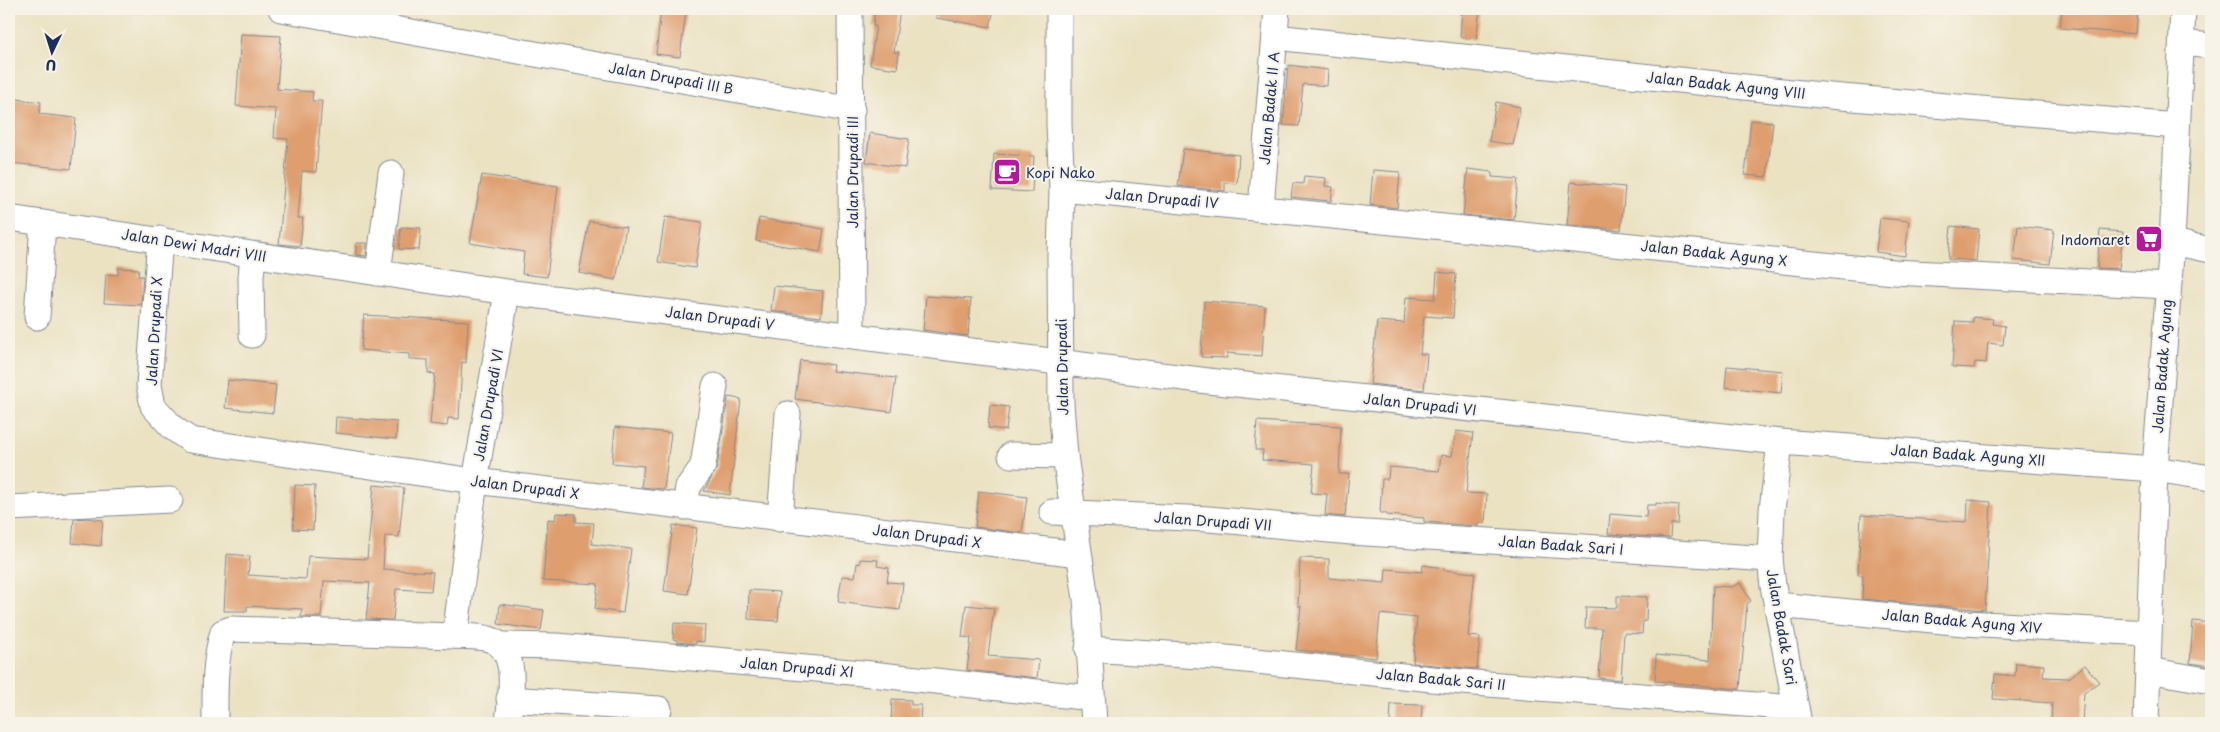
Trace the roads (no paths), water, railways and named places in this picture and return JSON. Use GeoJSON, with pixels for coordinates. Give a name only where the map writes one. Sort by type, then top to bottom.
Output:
{"type":"FeatureCollection","features":[{"type":"Feature","properties":{"kind":"street","name":"Jalan Drupadi III B"},"geometry":{"type":"LineString","coordinates":[[281,9],[852,110]]}},
{"type":"Feature","properties":{"kind":"street","name":"Jalan Drupadi III"},"geometry":{"type":"LineString","coordinates":[[850,9],[852,335]]}},
{"type":"Feature","properties":{"kind":"street","name":"Jalan Drupadi"},"geometry":{"type":"LineString","coordinates":[[1059,9],[1059,124],[1062,189],[1060,256],[1061,404],[1065,456],[1063,513],[1079,554],[1086,599],[1094,723]]}},
{"type":"Feature","properties":{"kind":"street","name":"Jalan Badak II A"},"geometry":{"type":"LineString","coordinates":[[1261,208],[1277,9]]}},
{"type":"Feature","properties":{"kind":"street","name":"Jalan Badak Agung"},"geometry":{"type":"LineString","coordinates":[[2146,723],[2155,469],[2172,242],[2183,9]]}},
{"type":"Feature","properties":{"kind":"street","name":"Jalan Badak Agung VIII"},"geometry":{"type":"LineString","coordinates":[[1275,37],[1830,96],[2177,126]]}},
{"type":"Feature","properties":{"kind":"street"},"geometry":{"type":"LineString","coordinates":[[2182,42],[2211,46]]}},
{"type":"Feature","properties":{"kind":"street"},"geometry":{"type":"LineString","coordinates":[[378,273],[391,172]]}},
{"type":"Feature","properties":{"kind":"street","name":"Jalan Drupadi IV"},"geometry":{"type":"LineString","coordinates":[[1062,189],[1261,208]]}},
{"type":"Feature","properties":{"kind":"street","name":"Jalan Badak Agung X"},"geometry":{"type":"LineString","coordinates":[[1261,208],[1401,224],[1523,233],[1894,272],[2168,286]]}},
{"type":"Feature","properties":{"kind":"street","name":"Jalan Dewi Madri VIII"},"geometry":{"type":"LineString","coordinates":[[9,218],[378,273]]}},
{"type":"Feature","properties":{"kind":"street"},"geometry":{"type":"LineString","coordinates":[[36,317],[43,223]]}},
{"type":"Feature","properties":{"kind":"street","name":"Jalan Drupadi X"},"geometry":{"type":"LineString","coordinates":[[160,239],[149,385],[153,406],[173,428],[190,440],[475,481],[1079,554]]}},
{"type":"Feature","properties":{"kind":"street"},"geometry":{"type":"LineString","coordinates":[[2172,242],[2211,250]]}},
{"type":"Feature","properties":{"kind":"street"},"geometry":{"type":"LineString","coordinates":[[252,335],[251,277],[253,255]]}},
{"type":"Feature","properties":{"kind":"street","name":"Jalan Drupadi V"},"geometry":{"type":"LineString","coordinates":[[378,273],[507,292],[1061,362]]}},
{"type":"Feature","properties":{"kind":"street","name":"Jalan Drupadi VI"},"geometry":{"type":"LineString","coordinates":[[455,636],[475,481],[507,292]]}},
{"type":"Feature","properties":{"kind":"street","name":"Jalan Drupadi VI"},"geometry":{"type":"LineString","coordinates":[[1061,362],[1361,398],[1780,442]]}},
{"type":"Feature","properties":{"kind":"street"},"geometry":{"type":"LineString","coordinates":[[684,507],[688,487],[703,466],[715,386]]}},
{"type":"Feature","properties":{"kind":"street"},"geometry":{"type":"LineString","coordinates":[[780,519],[788,414]]}},
{"type":"Feature","properties":{"kind":"street","name":"Jalan Badak Agung XII"},"geometry":{"type":"LineString","coordinates":[[1780,442],[2155,469],[2211,478]]}},
{"type":"Feature","properties":{"kind":"street","name":"Jalan Badak Sari"},"geometry":{"type":"LineString","coordinates":[[1780,442],[1772,510],[1770,559],[1797,716]]}},
{"type":"Feature","properties":{"kind":"street"},"geometry":{"type":"LineString","coordinates":[[1011,455],[1065,456]]}},
{"type":"Feature","properties":{"kind":"street"},"geometry":{"type":"LineString","coordinates":[[9,508],[170,500]]}},
{"type":"Feature","properties":{"kind":"street","name":"Jalan Drupadi VII"},"geometry":{"type":"LineString","coordinates":[[1063,513],[1209,520],[1352,532]]}},
{"type":"Feature","properties":{"kind":"street","name":"Jalan Badak Sari I"},"geometry":{"type":"LineString","coordinates":[[1352,532],[1770,559]]}},
{"type":"Feature","properties":{"kind":"street","name":"Jalan Badak Agung XIV"},"geometry":{"type":"LineString","coordinates":[[1777,605],[1964,623],[2148,633]]}},
{"type":"Feature","properties":{"kind":"street","name":"Jalan Drupadi XI"},"geometry":{"type":"LineString","coordinates":[[215,723],[215,685],[220,643],[223,632],[231,629],[455,636],[489,639],[502,645],[556,646],[814,669],[1092,698]]}},
{"type":"Feature","properties":{"kind":"street"},"geometry":{"type":"LineString","coordinates":[[502,645],[509,659],[511,670],[509,711],[659,709]]}},
{"type":"Feature","properties":{"kind":"street","name":"Jalan Badak Sari II"},"geometry":{"type":"LineString","coordinates":[[1088,649],[1216,657],[1797,716]]}},
{"type":"Feature","properties":{"kind":"street"},"geometry":{"type":"LineString","coordinates":[[2148,670],[2211,681]]}},
{"type":"Feature","properties":{"kind":"place","name":"Kopi Nako"},"geometry":{"type":"Point","coordinates":[1007,172]}},
{"type":"Feature","properties":{"kind":"place","name":"Indomaret"},"geometry":{"type":"Point","coordinates":[2149,239]}}]}
